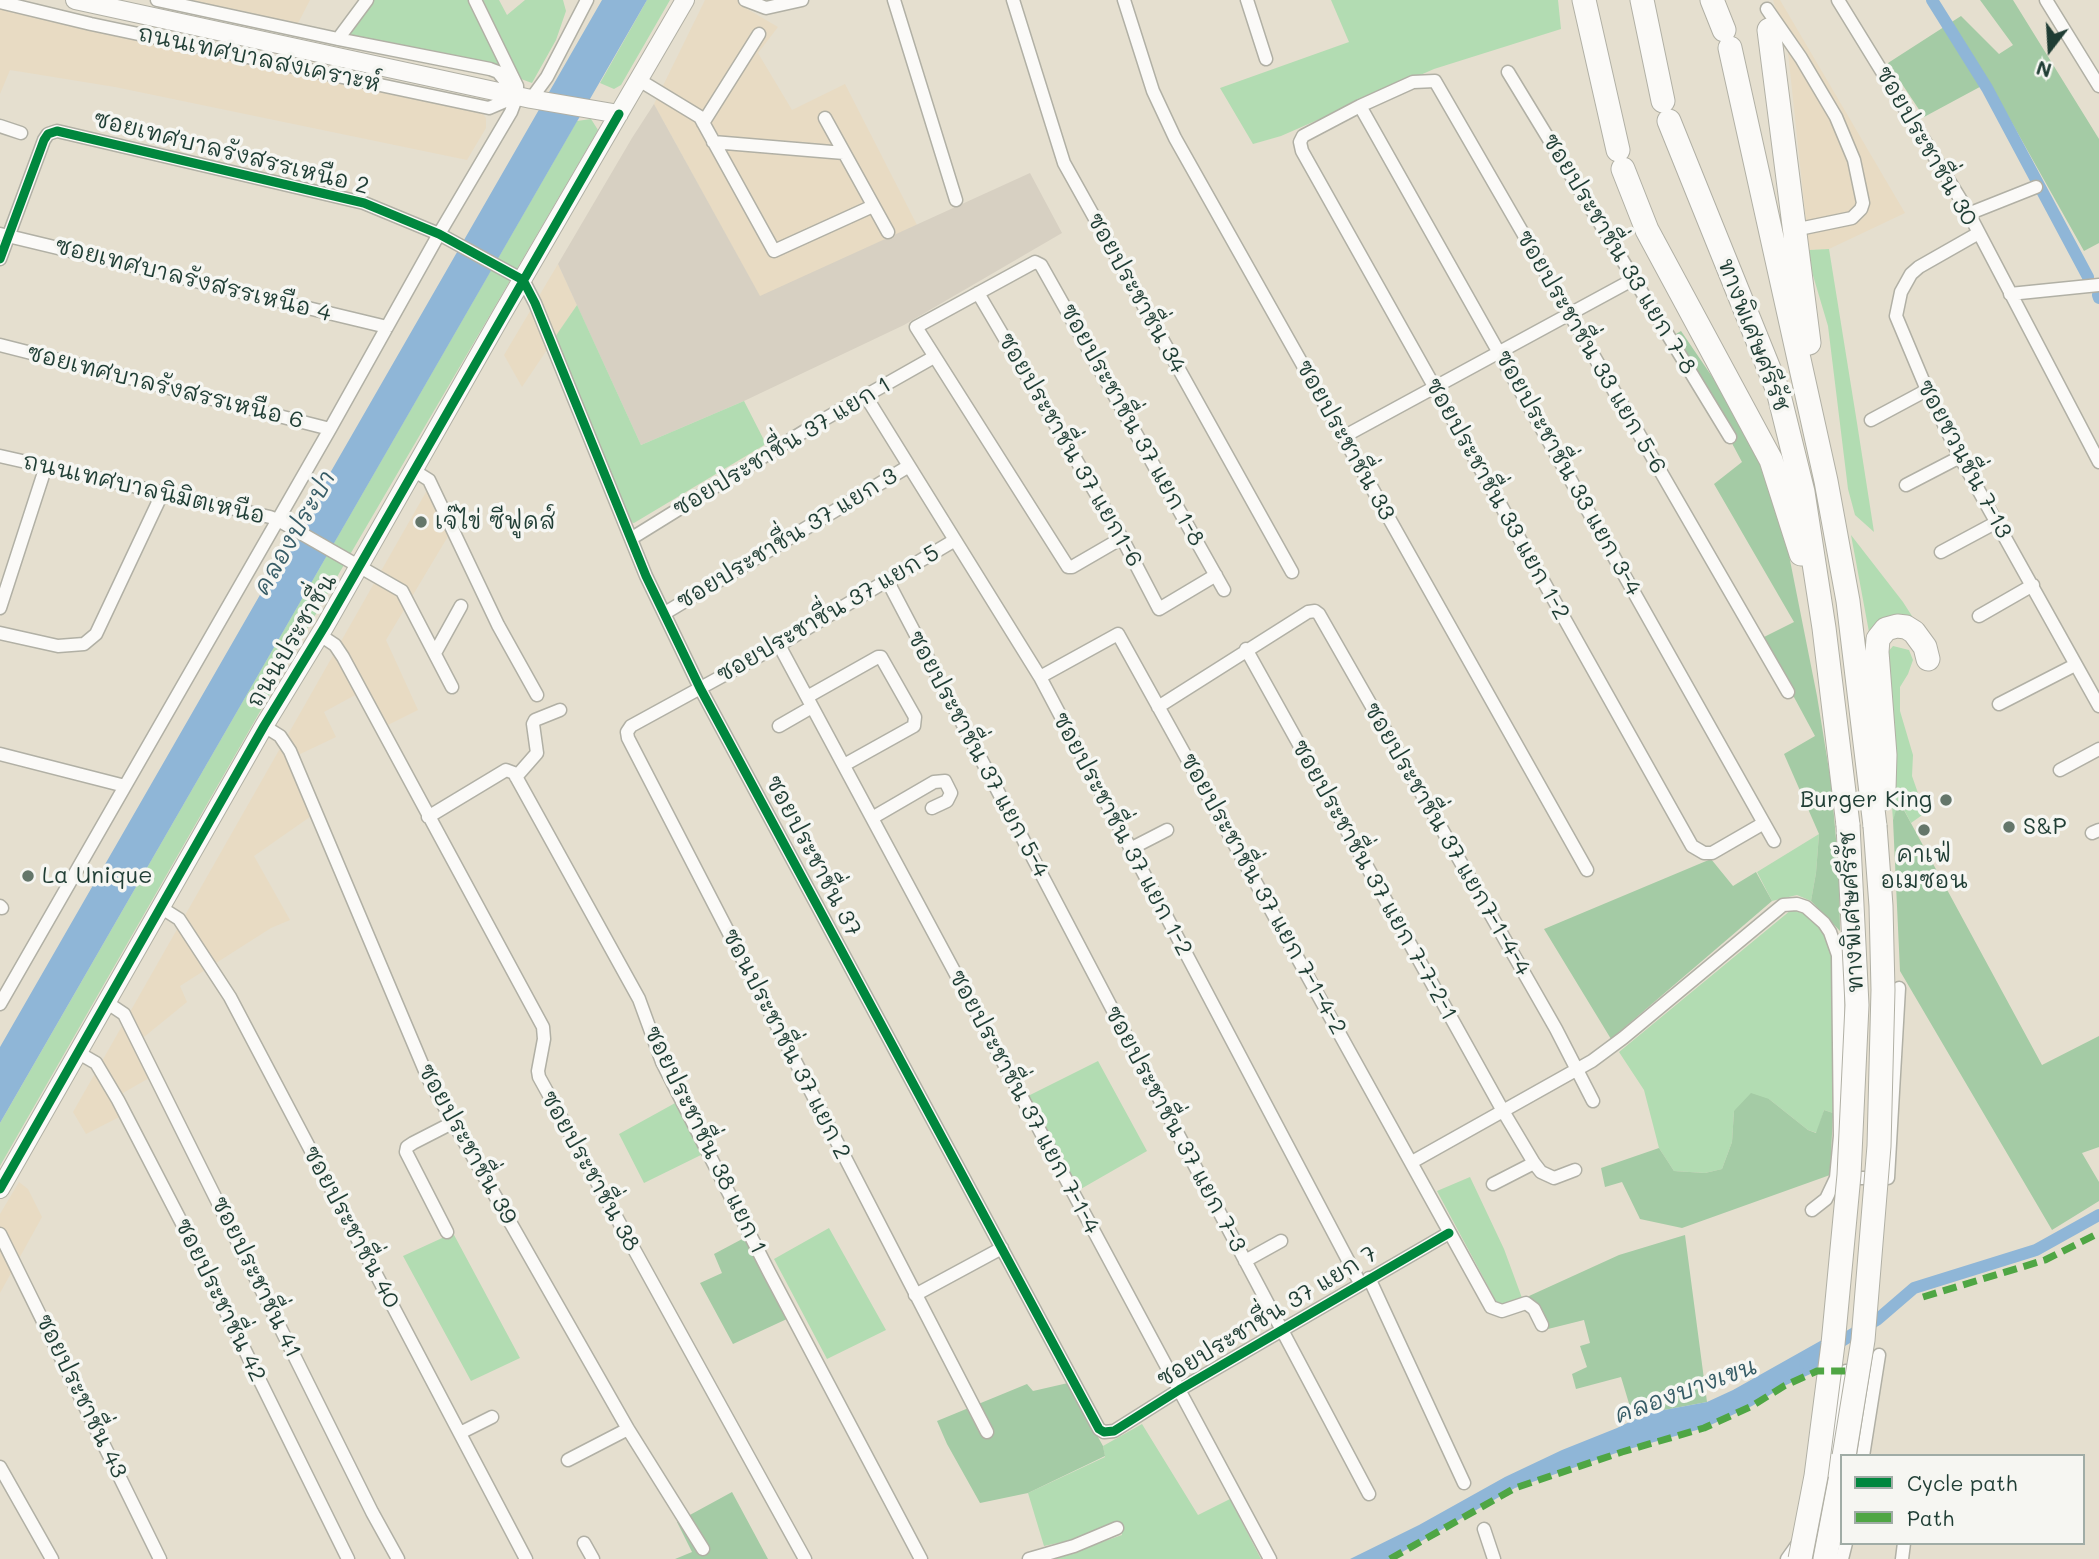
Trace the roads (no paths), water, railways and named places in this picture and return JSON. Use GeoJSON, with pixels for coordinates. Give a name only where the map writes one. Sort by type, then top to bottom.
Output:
{"type":"FeatureCollection","features":[{"type":"Feature","properties":{"kind":"highway"},"geometry":{"type":"LineString","coordinates":[[1584,0],[1620,159],[1647,230],[1771,460],[1824,628]]}},
{"type":"Feature","properties":{"kind":"highway","name":"ทางพิเศษศรีรัช"},"geometry":{"type":"LineString","coordinates":[[1642,0],[1666,111],[1778,391],[1803,492],[1824,628],[1847,825],[1857,1005],[1849,1175],[1833,1344],[1816,1476],[1800,1559]]}},
{"type":"Feature","properties":{"kind":"highway","name":"ทางพิเศษศรีรัช"},"geometry":{"type":"LineString","coordinates":[[1712,0],[1727,39],[1826,481],[1848,601],[1874,823],[1881,906],[1883,990],[1879,1146],[1863,1340],[1844,1454]]}},
{"type":"Feature","properties":{"kind":"highway"},"geometry":{"type":"LineString","coordinates":[[1768,20],[1826,481]]}},
{"type":"Feature","properties":{"kind":"highway"},"geometry":{"type":"LineString","coordinates":[[1874,823],[1884,789],[1885,755],[1878,639],[1886,629],[1906,627],[1914,632],[1925,647],[1928,659]]}},
{"type":"Feature","properties":{"kind":"highway"},"geometry":{"type":"LineString","coordinates":[[1825,1559],[1840,1480]]}},
{"type":"Feature","properties":{"kind":"main road","name":"ถนนเทศบาลสงเคราะห์"},"geometry":{"type":"LineString","coordinates":[[75,0],[530,99],[619,114]]}},
{"type":"Feature","properties":{"kind":"main road","name":"ถนนประชาชื่น"},"geometry":{"type":"LineString","coordinates":[[0,1189],[264,726],[320,635],[685,0]]}},
{"type":"Feature","properties":{"kind":"street","name":"ถนนเทศบาลสงเคราะห์"},"geometry":{"type":"LineString","coordinates":[[157,0],[490,69],[498,72],[530,99]]}},
{"type":"Feature","properties":{"kind":"street"},"geometry":{"type":"LineString","coordinates":[[338,39],[367,0]]}},
{"type":"Feature","properties":{"kind":"street"},"geometry":{"type":"LineString","coordinates":[[475,0],[517,86],[530,99]]}},
{"type":"Feature","properties":{"kind":"street"},"geometry":{"type":"LineString","coordinates":[[0,1004],[281,522],[439,234],[511,112],[530,99],[547,77],[587,0]]}},
{"type":"Feature","properties":{"kind":"street"},"geometry":{"type":"LineString","coordinates":[[745,0],[766,8],[802,0]]}},
{"type":"Feature","properties":{"kind":"street"},"geometry":{"type":"LineString","coordinates":[[894,0],[956,200]]}},
{"type":"Feature","properties":{"kind":"street","name":"ซอยประชาชื่น 34"},"geometry":{"type":"LineString","coordinates":[[1013,0],[1063,163],[1292,572]]}},
{"type":"Feature","properties":{"kind":"street","name":"ซอยประชาชื่น 33"},"geometry":{"type":"LineString","coordinates":[[1124,0],[1153,91],[1175,138],[1587,870]]}},
{"type":"Feature","properties":{"kind":"street"},"geometry":{"type":"LineString","coordinates":[[1247,0],[1266,59]]}},
{"type":"Feature","properties":{"kind":"street","name":"ซอยประชาชื่น 30"},"geometry":{"type":"LineString","coordinates":[[1838,0],[1941,164],[2099,463]]}},
{"type":"Feature","properties":{"kind":"street"},"geometry":{"type":"LineString","coordinates":[[2046,0],[2098,83]]}},
{"type":"Feature","properties":{"kind":"street"},"geometry":{"type":"LineString","coordinates":[[571,1],[578,16]]}},
{"type":"Feature","properties":{"kind":"street","name":"ถนนเทศบาลสงเคราะห์"},"geometry":{"type":"LineString","coordinates":[[0,2],[91,24],[489,108],[530,99]]}},
{"type":"Feature","properties":{"kind":"street"},"geometry":{"type":"LineString","coordinates":[[1768,20],[1801,58],[1836,117],[1854,160],[1863,203],[1852,218],[1794,230]]}},
{"type":"Feature","properties":{"kind":"street"},"geometry":{"type":"LineString","coordinates":[[703,123],[759,34]]}},
{"type":"Feature","properties":{"kind":"street","name":"ซอยประชาชื่น 33 แยก 7-8"},"geometry":{"type":"LineString","coordinates":[[1508,72],[1730,437]]}},
{"type":"Feature","properties":{"kind":"street"},"geometry":{"type":"LineString","coordinates":[[639,80],[700,117],[774,251],[873,206]]}},
{"type":"Feature","properties":{"kind":"street","name":"ซอยประชาชื่น 33 แยก 5-6"},"geometry":{"type":"LineString","coordinates":[[1360,106],[1413,82],[1435,81],[1788,692]]}},
{"type":"Feature","properties":{"kind":"street","name":"ซอยประชาชื่น 33 แยก 3-4"},"geometry":{"type":"LineString","coordinates":[[1360,106],[1774,841]]}},
{"type":"Feature","properties":{"kind":"street","name":"ซอยประชาชื่น 33 แยก 1-2"},"geometry":{"type":"LineString","coordinates":[[1360,106],[1303,136],[1300,142],[1301,151],[1692,846],[1704,853],[1712,853],[1764,823]]}},
{"type":"Feature","properties":{"kind":"street"},"geometry":{"type":"LineString","coordinates":[[825,118],[888,232]]}},
{"type":"Feature","properties":{"kind":"street"},"geometry":{"type":"LineString","coordinates":[[0,125],[21,133]]}},
{"type":"Feature","properties":{"kind":"street","name":"ซอยเทศบาลรังสรรเหนือ 2"},"geometry":{"type":"LineString","coordinates":[[0,259],[4,235],[44,140],[48,134],[57,131],[363,203],[439,234],[523,280]]}},
{"type":"Feature","properties":{"kind":"street"},"geometry":{"type":"LineString","coordinates":[[713,142],[844,153]]}},
{"type":"Feature","properties":{"kind":"street"},"geometry":{"type":"LineString","coordinates":[[1969,214],[2036,187]]}},
{"type":"Feature","properties":{"kind":"street","name":"ซอยชวนชื่น 7-13"},"geometry":{"type":"LineString","coordinates":[[1977,234],[1919,267],[1905,282],[1896,316],[1927,390],[1960,457],[2099,706]]}},
{"type":"Feature","properties":{"kind":"street","name":"ซอยเทศบาลรังสรรเหนือ 4"},"geometry":{"type":"LineString","coordinates":[[4,235],[387,327]]}},
{"type":"Feature","properties":{"kind":"street","name":"ซอยประชาชื่น 37 แยก 1-8"},"geometry":{"type":"LineString","coordinates":[[978,293],[1038,262],[1224,590]]}},
{"type":"Feature","properties":{"kind":"street"},"geometry":{"type":"LineString","coordinates":[[1343,437],[1634,279]]}},
{"type":"Feature","properties":{"kind":"street","name":"ซอยประชาชื่น 37"},"geometry":{"type":"LineString","coordinates":[[523,280],[536,303],[646,576],[700,688],[1096,1425],[1104,1432]]}},
{"type":"Feature","properties":{"kind":"street"},"geometry":{"type":"LineString","coordinates":[[2010,294],[2099,285]]}},
{"type":"Feature","properties":{"kind":"street"},"geometry":{"type":"LineString","coordinates":[[978,293],[916,327],[933,357],[1068,567],[1122,538]]}},
{"type":"Feature","properties":{"kind":"street","name":"ซอยประชาชื่น 37 แยก1-6"},"geometry":{"type":"LineString","coordinates":[[978,293],[1122,538],[1159,609],[1216,575]]}},
{"type":"Feature","properties":{"kind":"street","name":"ซอยเทศบาลรังสรรเหนือ 6"},"geometry":{"type":"LineString","coordinates":[[0,345],[330,429]]}},
{"type":"Feature","properties":{"kind":"street","name":"ซอยประชาชื่น 37 แยก 1"},"geometry":{"type":"LineString","coordinates":[[632,538],[865,395],[933,357]]}},
{"type":"Feature","properties":{"kind":"street"},"geometry":{"type":"LineString","coordinates":[[1871,420],[1927,390]]}},
{"type":"Feature","properties":{"kind":"street","name":"ซอยประชาชื่น 37 แยก 1-2"},"geometry":{"type":"LineString","coordinates":[[865,395],[1040,677],[1130,849],[1365,1281],[1464,1483]]}},
{"type":"Feature","properties":{"kind":"street","name":"ถนนเทศบาลนิมิตเหนือ"},"geometry":{"type":"LineString","coordinates":[[0,456],[270,517],[281,522],[402,591],[452,687]]}},
{"type":"Feature","properties":{"kind":"street"},"geometry":{"type":"LineString","coordinates":[[1906,485],[1960,457]]}},
{"type":"Feature","properties":{"kind":"street"},"geometry":{"type":"LineString","coordinates":[[0,608],[46,466]]}},
{"type":"Feature","properties":{"kind":"street","name":"ซอยประชาชื่น 37 แยก 3"},"geometry":{"type":"LineString","coordinates":[[665,613],[909,466]]}},
{"type":"Feature","properties":{"kind":"street"},"geometry":{"type":"LineString","coordinates":[[413,470],[429,481],[498,625],[537,695]]}},
{"type":"Feature","properties":{"kind":"street"},"geometry":{"type":"LineString","coordinates":[[0,633],[58,646],[83,644],[96,634],[162,494]]}},
{"type":"Feature","properties":{"kind":"street"},"geometry":{"type":"LineString","coordinates":[[1941,552],[1997,522]]}},
{"type":"Feature","properties":{"kind":"street","name":"ซอยประชาชื่น 37 แยก 5"},"geometry":{"type":"LineString","coordinates":[[700,688],[779,645],[955,540]]}},
{"type":"Feature","properties":{"kind":"street","name":"ซอยประชาชื่น 37 แยก 5-4"},"geometry":{"type":"LineString","coordinates":[[887,580],[1069,927]]}},
{"type":"Feature","properties":{"kind":"street"},"geometry":{"type":"LineString","coordinates":[[1979,616],[2033,585]]}},
{"type":"Feature","properties":{"kind":"street"},"geometry":{"type":"LineString","coordinates":[[435,653],[461,606]]}},
{"type":"Feature","properties":{"kind":"street","name":"ซอยประชาชื่น 37 แยก7-1-4-4"},"geometry":{"type":"LineString","coordinates":[[1246,649],[1308,612],[1315,611],[1323,618],[1556,1029],[1593,1101]]}},
{"type":"Feature","properties":{"kind":"street","name":"ซอยประชาชื่น 37 แยก 7-1-4-2"},"geometry":{"type":"LineString","coordinates":[[1040,677],[1118,634],[1491,1307],[1502,1311],[1527,1303],[1534,1309],[1542,1325]]}},
{"type":"Feature","properties":{"kind":"street","name":"ซอยประชาชื่น 38"},"geometry":{"type":"LineString","coordinates":[[320,635],[335,645],[343,657],[543,1027],[539,1077],[804,1559]]}},
{"type":"Feature","properties":{"kind":"street","name":"ซอยประชาชื่น 37 แยก 7-1-4"},"geometry":{"type":"LineString","coordinates":[[779,645],[1270,1559]]}},
{"type":"Feature","properties":{"kind":"street"},"geometry":{"type":"LineString","coordinates":[[1158,707],[1246,649]]}},
{"type":"Feature","properties":{"kind":"street","name":"ซอยประชาชื่น 37 แยก 7-7-2-1"},"geometry":{"type":"LineString","coordinates":[[1246,649],[1534,1163]]}},
{"type":"Feature","properties":{"kind":"street"},"geometry":{"type":"LineString","coordinates":[[779,726],[810,702],[881,657],[915,717],[914,726],[844,765]]}},
{"type":"Feature","properties":{"kind":"street"},"geometry":{"type":"LineString","coordinates":[[1999,704],[2075,665]]}},
{"type":"Feature","properties":{"kind":"street","name":"ซอนประชาชื่น 37 แยก 2"},"geometry":{"type":"LineString","coordinates":[[700,688],[631,726],[627,732],[628,738],[987,1432]]}},
{"type":"Feature","properties":{"kind":"street"},"geometry":{"type":"LineString","coordinates":[[428,817],[506,770],[514,773],[516,777],[537,753],[533,724],[535,720],[560,709]]}},
{"type":"Feature","properties":{"kind":"street","name":"ซอยประชาชื่น 39"},"geometry":{"type":"LineString","coordinates":[[264,726],[280,736],[290,751],[428,1078],[628,1429],[703,1549]]}},
{"type":"Feature","properties":{"kind":"street"},"geometry":{"type":"LineString","coordinates":[[2060,770],[2099,749]]}},
{"type":"Feature","properties":{"kind":"street"},"geometry":{"type":"LineString","coordinates":[[0,754],[125,786]]}},
{"type":"Feature","properties":{"kind":"street","name":"ซอยประชาชื่น 38 แยก 1"},"geometry":{"type":"LineString","coordinates":[[516,777],[639,999],[662,1062],[769,1272],[921,1559]]}},
{"type":"Feature","properties":{"kind":"street"},"geometry":{"type":"LineString","coordinates":[[872,818],[934,782],[945,781],[951,793],[947,801],[932,808]]}},
{"type":"Feature","properties":{"kind":"street"},"geometry":{"type":"LineString","coordinates":[[1130,849],[1167,830]]}},
{"type":"Feature","properties":{"kind":"street"},"geometry":{"type":"LineString","coordinates":[[1412,1162],[1575,1069],[1623,1038],[1783,905],[1797,904],[1806,906],[1824,923],[1838,955],[1840,1136],[1836,1178],[1826,1199],[1812,1210]]}},
{"type":"Feature","properties":{"kind":"street","name":"ซอยประชาชื่น 40"},"geometry":{"type":"LineString","coordinates":[[160,907],[179,919],[230,997],[526,1559]]}},
{"type":"Feature","properties":{"kind":"street","name":"ซอยประชาชื่น 37 แยก 7-3"},"geometry":{"type":"LineString","coordinates":[[1069,927],[1369,1494]]}},
{"type":"Feature","properties":{"kind":"street"},"geometry":{"type":"LineString","coordinates":[[1836,1178],[1888,1178],[1899,988]]}},
{"type":"Feature","properties":{"kind":"street","name":"ซอยประชาชื่น 41"},"geometry":{"type":"LineString","coordinates":[[106,1002],[124,1014],[372,1512],[398,1559]]}},
{"type":"Feature","properties":{"kind":"street","name":"ซอยประชาชื่น 42"},"geometry":{"type":"LineString","coordinates":[[77,1052],[96,1063],[118,1100],[348,1559]]}},
{"type":"Feature","properties":{"kind":"street"},"geometry":{"type":"LineString","coordinates":[[447,1232],[406,1152],[407,1147],[413,1143],[454,1122]]}},
{"type":"Feature","properties":{"kind":"street"},"geometry":{"type":"LineString","coordinates":[[1493,1184],[1534,1163],[1541,1172],[1554,1178],[1575,1170]]}},
{"type":"Feature","properties":{"kind":"street","name":"ซอยประชาชื่น 37 แยก 7"},"geometry":{"type":"LineString","coordinates":[[1104,1432],[1114,1431],[1179,1390],[1449,1233]]}},
{"type":"Feature","properties":{"kind":"street","name":"ซอยประชาชื่น 43"},"geometry":{"type":"LineString","coordinates":[[0,1234],[160,1559]]}},
{"type":"Feature","properties":{"kind":"street"},"geometry":{"type":"LineString","coordinates":[[1245,1261],[1281,1241]]}},
{"type":"Feature","properties":{"kind":"street"},"geometry":{"type":"LineString","coordinates":[[915,1295],[1002,1248]]}},
{"type":"Feature","properties":{"kind":"street"},"geometry":{"type":"LineString","coordinates":[[1863,1454],[1879,1355]]}},
{"type":"Feature","properties":{"kind":"street"},"geometry":{"type":"LineString","coordinates":[[1787,1559],[1813,1523],[1826,1475],[1846,1371]]}},
{"type":"Feature","properties":{"kind":"street"},"geometry":{"type":"LineString","coordinates":[[460,1433],[492,1417]]}},
{"type":"Feature","properties":{"kind":"street"},"geometry":{"type":"LineString","coordinates":[[568,1460],[628,1429]]}},
{"type":"Feature","properties":{"kind":"street"},"geometry":{"type":"LineString","coordinates":[[0,1467],[52,1559]]}},
{"type":"Feature","properties":{"kind":"street"},"geometry":{"type":"LineString","coordinates":[[1028,1559],[1074,1546],[1117,1528]]}},
{"type":"Feature","properties":{"kind":"street"},"geometry":{"type":"LineString","coordinates":[[1484,1528],[1494,1559]]}},
{"type":"Feature","properties":{"kind":"street"},"geometry":{"type":"LineString","coordinates":[[584,1542],[593,1559]]}},
{"type":"Feature","properties":{"kind":"water"},"geometry":{"type":"Polygon","coordinates":[[[602,0],[647,0],[0,1123],[0,1047],[602,0]]]}},
{"type":"Feature","properties":{"kind":"water"},"geometry":{"type":"Polygon","coordinates":[[[1822,1340],[1817,1371],[1784,1386],[1752,1406],[1704,1428],[1622,1451],[1515,1488],[1390,1559],[1350,1559],[1562,1450],[1648,1413],[1707,1402],[1822,1340]]]}},
{"type":"Feature","properties":{"kind":"waterway"},"geometry":{"type":"LineString","coordinates":[[1932,0],[1987,88],[2088,277]]}},
{"type":"Feature","properties":{"kind":"waterway","name":"คลองบางเขน"},"geometry":{"type":"LineString","coordinates":[[1805,1363],[1878,1319],[1914,1288],[2036,1250],[2099,1215]]}},
{"type":"Feature","properties":{"kind":"place","name":"เจ๊ไข่ ซีฟูดส์"},"geometry":{"type":"Point","coordinates":[421,522]}},
{"type":"Feature","properties":{"kind":"place","name":"Burger King"},"geometry":{"type":"Point","coordinates":[1946,800]}},
{"type":"Feature","properties":{"kind":"place","name":"S&P"},"geometry":{"type":"Point","coordinates":[2009,827]}},
{"type":"Feature","properties":{"kind":"place","name":"คาเฟ่ อเมซอน"},"geometry":{"type":"Point","coordinates":[1924,830]}},
{"type":"Feature","properties":{"kind":"place","name":"La Unique"},"geometry":{"type":"Point","coordinates":[28,876]}},
{"type":"Feature","properties":{"kind":"water label","name":"คลองประปา"},"geometry":{"type":"Point","coordinates":[295,533]}}]}
